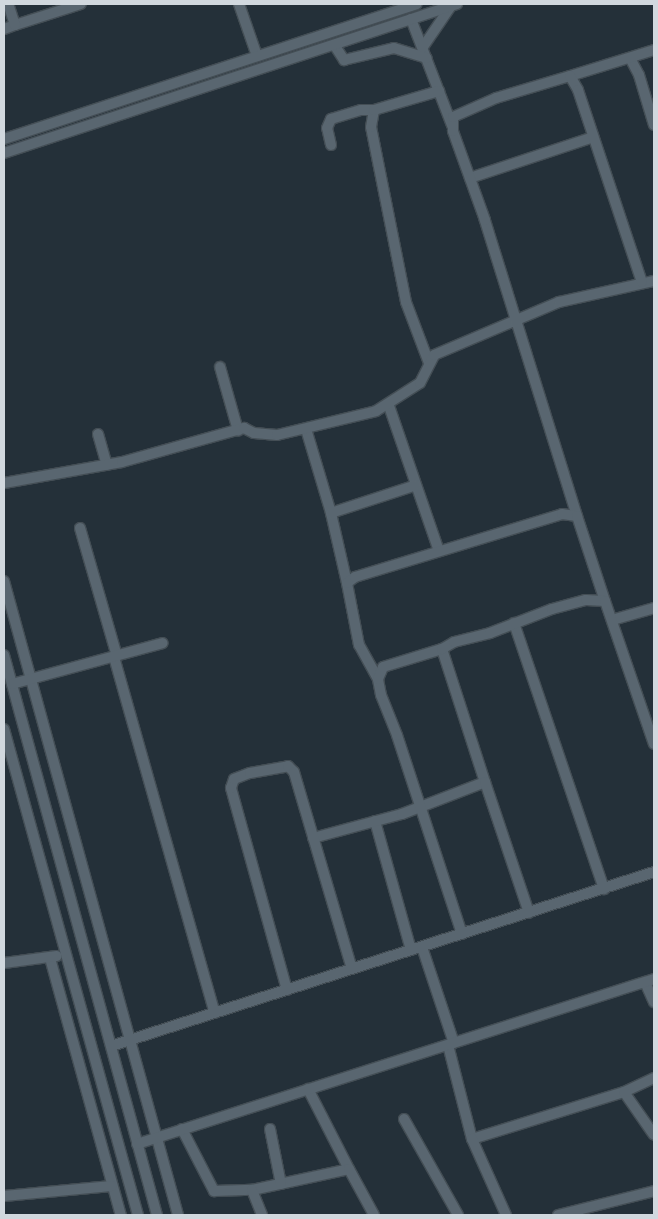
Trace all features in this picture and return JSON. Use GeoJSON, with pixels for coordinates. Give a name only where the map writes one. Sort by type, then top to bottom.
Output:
{"type":"FeatureCollection","features":[{"type":"Feature","properties":{"kind":"street"},"geometry":{"type":"LineString","coordinates":[[8,4],[15,25]]}},
{"type":"Feature","properties":{"kind":"street"},"geometry":{"type":"LineString","coordinates":[[4,29],[81,4]]}},
{"type":"Feature","properties":{"kind":"street"},"geometry":{"type":"LineString","coordinates":[[239,4],[257,56]]}},
{"type":"Feature","properties":{"kind":"street"},"geometry":{"type":"LineString","coordinates":[[4,139],[416,4]]}},
{"type":"Feature","properties":{"kind":"street"},"geometry":{"type":"LineString","coordinates":[[4,153],[335,46],[454,5]]}},
{"type":"Feature","properties":{"kind":"street"},"geometry":{"type":"LineString","coordinates":[[423,47],[454,5]]}},
{"type":"Feature","properties":{"kind":"street"},"geometry":{"type":"LineString","coordinates":[[411,19],[453,126],[517,320],[577,516],[654,744]]}},
{"type":"Feature","properties":{"kind":"street"},"geometry":{"type":"LineString","coordinates":[[335,46],[344,60],[394,48],[427,58]]}},
{"type":"Feature","properties":{"kind":"street"},"geometry":{"type":"LineString","coordinates":[[453,126],[453,117],[466,109],[654,50]]}},
{"type":"Feature","properties":{"kind":"street"},"geometry":{"type":"LineString","coordinates":[[630,58],[639,75],[654,125]]}},
{"type":"Feature","properties":{"kind":"street"},"geometry":{"type":"LineString","coordinates":[[570,76],[578,90],[642,282]]}},
{"type":"Feature","properties":{"kind":"street"},"geometry":{"type":"LineString","coordinates":[[331,145],[327,128],[331,119],[361,110],[374,110],[439,91]]}},
{"type":"Feature","properties":{"kind":"street"},"geometry":{"type":"LineString","coordinates":[[374,110],[371,127],[406,302],[429,363]]}},
{"type":"Feature","properties":{"kind":"street"},"geometry":{"type":"LineString","coordinates":[[470,178],[593,137]]}},
{"type":"Feature","properties":{"kind":"street"},"geometry":{"type":"LineString","coordinates":[[4,483],[107,465],[244,428],[254,433],[277,434],[306,429],[389,406],[420,383],[434,355],[559,302],[642,282],[654,281]]}},
{"type":"Feature","properties":{"kind":"street"},"geometry":{"type":"LineString","coordinates":[[220,367],[238,430]]}},
{"type":"Feature","properties":{"kind":"street"},"geometry":{"type":"LineString","coordinates":[[389,406],[439,551]]}},
{"type":"Feature","properties":{"kind":"street"},"geometry":{"type":"LineString","coordinates":[[306,429],[331,513],[359,645],[378,679],[462,934]]}},
{"type":"Feature","properties":{"kind":"street"},"geometry":{"type":"LineString","coordinates":[[98,434],[107,465]]}},
{"type":"Feature","properties":{"kind":"street"},"geometry":{"type":"LineString","coordinates":[[331,513],[416,485]]}},
{"type":"Feature","properties":{"kind":"street"},"geometry":{"type":"LineString","coordinates":[[347,583],[355,577],[545,517],[562,514],[577,516]]}},
{"type":"Feature","properties":{"kind":"street"},"geometry":{"type":"LineString","coordinates":[[80,528],[215,1013]]}},
{"type":"Feature","properties":{"kind":"street"},"geometry":{"type":"LineString","coordinates":[[4,581],[132,1040],[156,1138],[178,1215]]}},
{"type":"Feature","properties":{"kind":"street"},"geometry":{"type":"LineString","coordinates":[[378,679],[383,667],[442,649],[454,642],[586,600],[606,601]]}},
{"type":"Feature","properties":{"kind":"street"},"geometry":{"type":"LineString","coordinates":[[612,620],[654,608]]}},
{"type":"Feature","properties":{"kind":"street"},"geometry":{"type":"LineString","coordinates":[[514,623],[604,889]]}},
{"type":"Feature","properties":{"kind":"street"},"geometry":{"type":"LineString","coordinates":[[12,684],[31,678],[44,678],[163,643]]}},
{"type":"Feature","properties":{"kind":"street"},"geometry":{"type":"LineString","coordinates":[[442,649],[529,913]]}},
{"type":"Feature","properties":{"kind":"street"},"geometry":{"type":"LineString","coordinates":[[4,655],[136,1144],[157,1215]]}},
{"type":"Feature","properties":{"kind":"street"},"geometry":{"type":"LineString","coordinates":[[4,729],[64,954],[138,1215]]}},
{"type":"Feature","properties":{"kind":"street"},"geometry":{"type":"LineString","coordinates":[[287,990],[231,788],[234,779],[288,766],[294,772],[352,969]]}},
{"type":"Feature","properties":{"kind":"street"},"geometry":{"type":"LineString","coordinates":[[313,838],[375,821],[485,782]]}},
{"type":"Feature","properties":{"kind":"street"},"geometry":{"type":"LineString","coordinates":[[375,821],[411,950]]}},
{"type":"Feature","properties":{"kind":"street"},"geometry":{"type":"LineString","coordinates":[[111,1046],[654,872]]}},
{"type":"Feature","properties":{"kind":"street"},"geometry":{"type":"LineString","coordinates":[[422,947],[451,1044],[472,1139],[506,1215]]}},
{"type":"Feature","properties":{"kind":"street"},"geometry":{"type":"LineString","coordinates":[[4,963],[50,958],[64,954]]}},
{"type":"Feature","properties":{"kind":"street"},"geometry":{"type":"LineString","coordinates":[[50,958],[121,1215]]}},
{"type":"Feature","properties":{"kind":"street"},"geometry":{"type":"LineString","coordinates":[[136,1144],[649,980],[654,1002]]}},
{"type":"Feature","properties":{"kind":"street"},"geometry":{"type":"LineString","coordinates":[[472,1139],[624,1092],[654,1078]]}},
{"type":"Feature","properties":{"kind":"street"},"geometry":{"type":"LineString","coordinates":[[308,1089],[374,1215]]}},
{"type":"Feature","properties":{"kind":"street"},"geometry":{"type":"LineString","coordinates":[[624,1092],[654,1135]]}},
{"type":"Feature","properties":{"kind":"street"},"geometry":{"type":"LineString","coordinates":[[404,1118],[458,1215]]}},
{"type":"Feature","properties":{"kind":"street"},"geometry":{"type":"LineString","coordinates":[[182,1129],[214,1191],[252,1190],[349,1169]]}},
{"type":"Feature","properties":{"kind":"street"},"geometry":{"type":"LineString","coordinates":[[270,1129],[281,1184]]}},
{"type":"Feature","properties":{"kind":"street"},"geometry":{"type":"LineString","coordinates":[[4,1196],[112,1186]]}},
{"type":"Feature","properties":{"kind":"street"},"geometry":{"type":"LineString","coordinates":[[252,1190],[262,1215]]}},
{"type":"Feature","properties":{"kind":"street"},"geometry":{"type":"LineString","coordinates":[[558,1215],[591,1211],[654,1191]]}}]}
